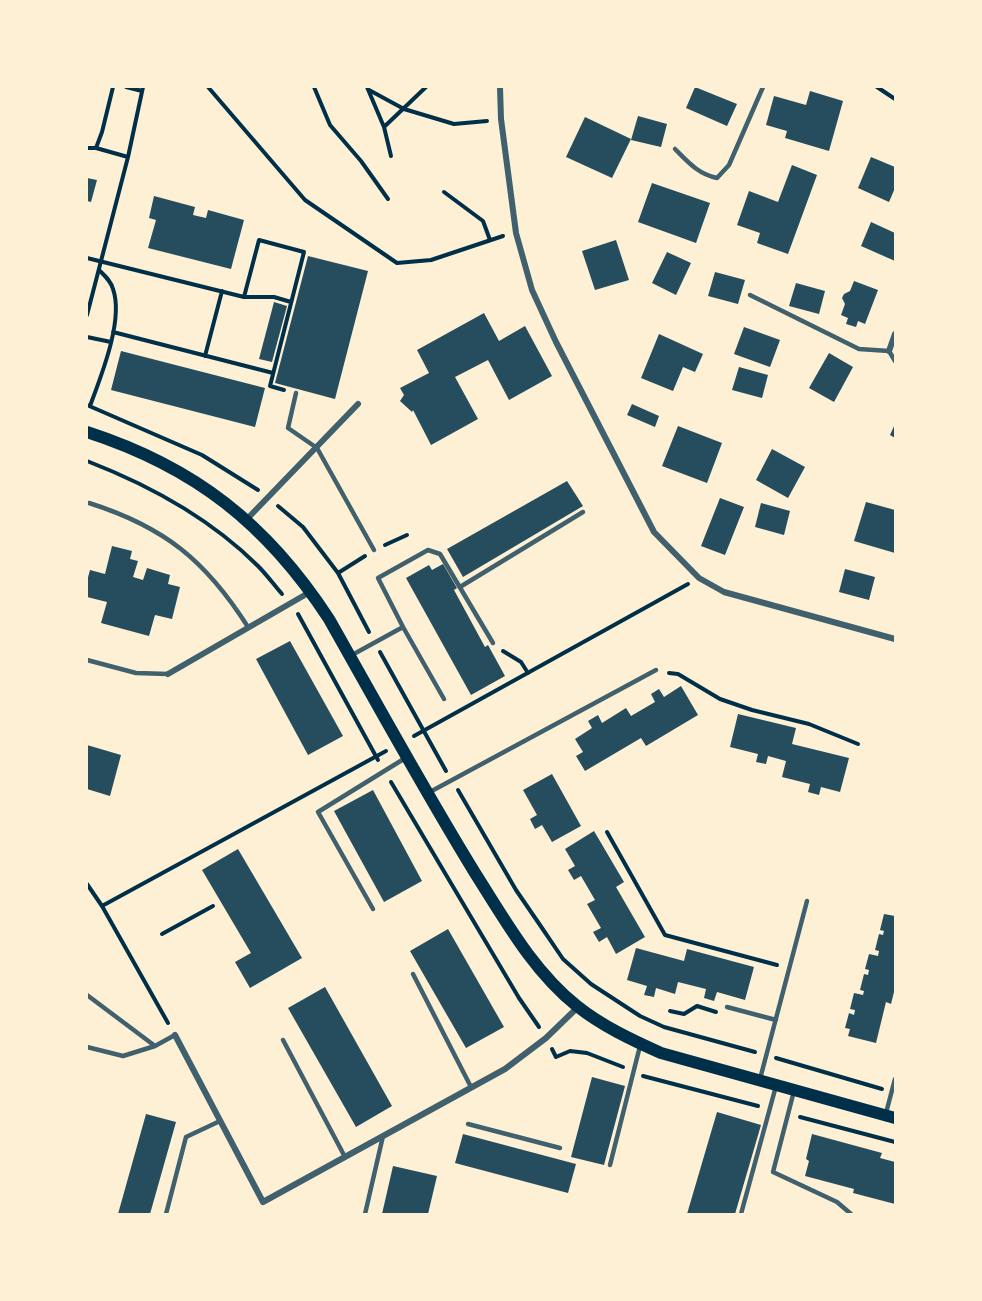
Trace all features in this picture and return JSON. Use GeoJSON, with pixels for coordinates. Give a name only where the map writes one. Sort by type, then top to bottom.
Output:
{"type":"FeatureCollection","features":[{"type":"Feature","properties":{"kind":"main road"},"geometry":{"type":"LineString","coordinates":[[87,432],[127,446],[186,476],[247,519],[276,550],[311,592],[428,793],[520,942],[545,976],[578,1007],[640,1044],[670,1056],[890,1117]]}},
{"type":"Feature","properties":{"kind":"street"},"geometry":{"type":"LineString","coordinates":[[500,87],[501,119],[516,233],[532,290],[654,532],[699,578],[723,592],[895,639]]}},
{"type":"Feature","properties":{"kind":"street"},"geometry":{"type":"LineString","coordinates":[[889,351],[895,334]]}},
{"type":"Feature","properties":{"kind":"street"},"geometry":{"type":"LineString","coordinates":[[247,519],[358,404]]}},
{"type":"Feature","properties":{"kind":"street"},"geometry":{"type":"LineString","coordinates":[[168,674],[311,592]]}},
{"type":"Feature","properties":{"kind":"street"},"geometry":{"type":"LineString","coordinates":[[175,1035],[263,1202],[505,1068],[546,1038],[578,1007]]}},
{"type":"Feature","properties":{"kind":"lane"},"geometry":{"type":"LineString","coordinates":[[675,149],[694,169],[709,177],[717,178],[729,165],[763,87]]}},
{"type":"Feature","properties":{"kind":"lane"},"geometry":{"type":"LineString","coordinates":[[750,295],[859,349],[889,351],[895,361]]}},
{"type":"Feature","properties":{"kind":"lane"},"geometry":{"type":"LineString","coordinates":[[296,393],[288,428],[316,448],[374,550]]}},
{"type":"Feature","properties":{"kind":"lane"},"geometry":{"type":"LineString","coordinates":[[89,503],[117,512],[159,533],[193,557],[229,596],[248,627]]}},
{"type":"Feature","properties":{"kind":"lane"},"geometry":{"type":"LineString","coordinates":[[460,587],[583,513]]}},
{"type":"Feature","properties":{"kind":"lane"},"geometry":{"type":"LineString","coordinates":[[444,699],[378,578],[428,550],[440,555],[493,642]]}},
{"type":"Feature","properties":{"kind":"lane"},"geometry":{"type":"LineString","coordinates":[[350,657],[403,627]]}},
{"type":"Feature","properties":{"kind":"lane"},"geometry":{"type":"LineString","coordinates":[[87,660],[136,673],[168,674]]}},
{"type":"Feature","properties":{"kind":"lane"},"geometry":{"type":"LineString","coordinates":[[428,793],[656,670]]}},
{"type":"Feature","properties":{"kind":"lane"},"geometry":{"type":"LineString","coordinates":[[373,909],[318,812],[407,757]]}},
{"type":"Feature","properties":{"kind":"lane"},"geometry":{"type":"LineString","coordinates":[[759,1081],[807,901]]}},
{"type":"Feature","properties":{"kind":"lane"},"geometry":{"type":"LineString","coordinates":[[414,974],[471,1087]]}},
{"type":"Feature","properties":{"kind":"lane"},"geometry":{"type":"LineString","coordinates":[[87,995],[155,1046]]}},
{"type":"Feature","properties":{"kind":"lane"},"geometry":{"type":"LineString","coordinates":[[727,1007],[776,1020]]}},
{"type":"Feature","properties":{"kind":"lane"},"geometry":{"type":"LineString","coordinates":[[87,1047],[123,1056],[155,1046],[175,1035]]}},
{"type":"Feature","properties":{"kind":"lane"},"geometry":{"type":"LineString","coordinates":[[283,1040],[345,1157]]}},
{"type":"Feature","properties":{"kind":"lane"},"geometry":{"type":"LineString","coordinates":[[610,1165],[640,1044]]}},
{"type":"Feature","properties":{"kind":"lane"},"geometry":{"type":"LineString","coordinates":[[890,1117],[895,1079]]}},
{"type":"Feature","properties":{"kind":"lane"},"geometry":{"type":"LineString","coordinates":[[741,1214],[776,1086]]}},
{"type":"Feature","properties":{"kind":"lane"},"geometry":{"type":"LineString","coordinates":[[794,1090],[773,1172],[837,1202],[851,1214]]}},
{"type":"Feature","properties":{"kind":"lane"},"geometry":{"type":"LineString","coordinates":[[166,1214],[186,1137],[220,1121]]}},
{"type":"Feature","properties":{"kind":"lane"},"geometry":{"type":"LineString","coordinates":[[468,1124],[560,1148]]}},
{"type":"Feature","properties":{"kind":"lane"},"geometry":{"type":"LineString","coordinates":[[365,1214],[383,1136]]}},
{"type":"Feature","properties":{"kind":"path"},"geometry":{"type":"LineString","coordinates":[[96,148],[113,87]]}},
{"type":"Feature","properties":{"kind":"path"},"geometry":{"type":"LineString","coordinates":[[87,315],[128,157],[142,89],[126,87]]}},
{"type":"Feature","properties":{"kind":"path"},"geometry":{"type":"LineString","coordinates":[[208,87],[305,200],[397,263],[431,260],[516,233]]}},
{"type":"Feature","properties":{"kind":"path"},"geometry":{"type":"LineString","coordinates":[[314,87],[330,125],[361,161],[388,199]]}},
{"type":"Feature","properties":{"kind":"path"},"geometry":{"type":"LineString","coordinates":[[384,127],[426,87]]}},
{"type":"Feature","properties":{"kind":"path"},"geometry":{"type":"LineString","coordinates":[[877,87],[895,99]]}},
{"type":"Feature","properties":{"kind":"path"},"geometry":{"type":"LineString","coordinates":[[368,89],[404,109],[454,124],[501,119]]}},
{"type":"Feature","properties":{"kind":"path"},"geometry":{"type":"LineString","coordinates":[[368,89],[384,127],[391,156]]}},
{"type":"Feature","properties":{"kind":"path"},"geometry":{"type":"LineString","coordinates":[[87,148],[96,148],[128,157]]}},
{"type":"Feature","properties":{"kind":"path"},"geometry":{"type":"LineString","coordinates":[[444,192],[483,222],[490,240]]}},
{"type":"Feature","properties":{"kind":"path"},"geometry":{"type":"LineString","coordinates":[[244,297],[259,240],[304,252],[270,386],[296,393]]}},
{"type":"Feature","properties":{"kind":"path"},"geometry":{"type":"LineString","coordinates":[[87,258],[244,297],[274,297],[291,302]]}},
{"type":"Feature","properties":{"kind":"path"},"geometry":{"type":"LineString","coordinates":[[90,406],[109,352],[115,321],[114,290],[109,280],[99,270]]}},
{"type":"Feature","properties":{"kind":"path"},"geometry":{"type":"LineString","coordinates":[[205,356],[222,291]]}},
{"type":"Feature","properties":{"kind":"path"},"geometry":{"type":"LineString","coordinates":[[113,332],[273,374]]}},
{"type":"Feature","properties":{"kind":"path"},"geometry":{"type":"LineString","coordinates":[[87,337],[111,342]]}},
{"type":"Feature","properties":{"kind":"path"},"geometry":{"type":"LineString","coordinates":[[87,461],[125,476]]}},
{"type":"Feature","properties":{"kind":"path"},"geometry":{"type":"LineString","coordinates":[[699,578],[423,732],[516,890],[563,959],[591,984],[640,1016],[664,1027],[892,1092]]}},
{"type":"Feature","properties":{"kind":"path"},"geometry":{"type":"LineString","coordinates":[[493,642],[505,654],[522,662],[528,673]]}},
{"type":"Feature","properties":{"kind":"path"},"geometry":{"type":"LineString","coordinates":[[656,670],[678,674],[720,699],[752,710],[809,724],[858,744]]}},
{"type":"Feature","properties":{"kind":"path"},"geometry":{"type":"LineString","coordinates":[[102,906],[376,756]]}},
{"type":"Feature","properties":{"kind":"path"},"geometry":{"type":"LineString","coordinates":[[607,832],[665,935],[789,968]]}},
{"type":"Feature","properties":{"kind":"path"},"geometry":{"type":"LineString","coordinates":[[87,884],[102,906],[175,1035]]}},
{"type":"Feature","properties":{"kind":"path"},"geometry":{"type":"LineString","coordinates":[[162,934],[213,906]]}},
{"type":"Feature","properties":{"kind":"path"},"geometry":{"type":"LineString","coordinates":[[670,1011],[684,1014],[697,1006],[722,1013],[727,1007]]}},
{"type":"Feature","properties":{"kind":"building"},"geometry":{"type":"Polygon","coordinates":[[[695,87],[737,104],[727,126],[686,108],[695,87]]]}},
{"type":"Feature","properties":{"kind":"building"},"geometry":{"type":"Polygon","coordinates":[[[810,91],[843,101],[829,151],[785,138],[787,131],[766,125],[774,96],[806,105],[810,91]]]}},
{"type":"Feature","properties":{"kind":"building"},"geometry":{"type":"Polygon","coordinates":[[[638,116],[667,124],[661,147],[631,140],[638,116]]]}},
{"type":"Feature","properties":{"kind":"building"},"geometry":{"type":"Polygon","coordinates":[[[585,117],[631,139],[612,178],[566,157],[585,117]]]}},
{"type":"Feature","properties":{"kind":"building"},"geometry":{"type":"Polygon","coordinates":[[[871,157],[895,167],[895,188],[889,202],[858,188],[871,157]]]}},
{"type":"Feature","properties":{"kind":"building"},"geometry":{"type":"Polygon","coordinates":[[[792,165],[817,175],[788,254],[757,243],[760,233],[737,225],[749,191],[778,202],[792,165]]]}},
{"type":"Feature","properties":{"kind":"building"},"geometry":{"type":"Polygon","coordinates":[[[87,178],[97,180],[91,202],[87,201],[87,178]]]}},
{"type":"Feature","properties":{"kind":"building"},"geometry":{"type":"Polygon","coordinates":[[[652,183],[710,203],[696,243],[638,222],[652,183]]]}},
{"type":"Feature","properties":{"kind":"building"},"geometry":{"type":"Polygon","coordinates":[[[154,196],[195,207],[193,215],[206,218],[208,210],[244,220],[231,269],[148,248],[156,220],[149,218],[154,196]]]}},
{"type":"Feature","properties":{"kind":"building"},"geometry":{"type":"Polygon","coordinates":[[[871,222],[895,233],[895,261],[861,246],[871,222]]]}},
{"type":"Feature","properties":{"kind":"building"},"geometry":{"type":"Polygon","coordinates":[[[616,240],[629,280],[595,290],[582,251],[616,240]]]}},
{"type":"Feature","properties":{"kind":"building"},"geometry":{"type":"Polygon","coordinates":[[[667,252],[691,263],[676,295],[652,283],[667,252]]]}},
{"type":"Feature","properties":{"kind":"building"},"geometry":{"type":"Polygon","coordinates":[[[308,256],[368,271],[335,399],[275,383],[308,256]]]}},
{"type":"Feature","properties":{"kind":"building"},"geometry":{"type":"Polygon","coordinates":[[[715,272],[745,280],[738,304],[708,296],[715,272]]]}},
{"type":"Feature","properties":{"kind":"building"},"geometry":{"type":"Polygon","coordinates":[[[854,281],[878,290],[865,324],[858,321],[856,327],[846,324],[848,318],[841,315],[845,304],[842,298],[850,291],[854,281]]]}},
{"type":"Feature","properties":{"kind":"building"},"geometry":{"type":"Polygon","coordinates":[[[796,283],[825,291],[819,314],[789,306],[796,283]]]}},
{"type":"Feature","properties":{"kind":"building"},"geometry":{"type":"Polygon","coordinates":[[[274,302],[287,306],[272,362],[259,359],[274,302]]]}},
{"type":"Feature","properties":{"kind":"building"},"geometry":{"type":"Polygon","coordinates":[[[484,313],[499,341],[525,326],[552,376],[509,400],[488,360],[455,377],[478,419],[431,445],[413,410],[412,412],[400,401],[404,395],[400,388],[429,373],[417,350],[484,313]]]}},
{"type":"Feature","properties":{"kind":"building"},"geometry":{"type":"Polygon","coordinates":[[[744,327],[780,340],[770,367],[734,354],[744,327]]]}},
{"type":"Feature","properties":{"kind":"building"},"geometry":{"type":"Polygon","coordinates":[[[659,334],[703,354],[695,372],[683,367],[673,391],[641,378],[659,334]]]}},
{"type":"Feature","properties":{"kind":"building"},"geometry":{"type":"Polygon","coordinates":[[[121,351],[265,388],[255,427],[111,390],[121,351]]]}},
{"type":"Feature","properties":{"kind":"building"},"geometry":{"type":"Polygon","coordinates":[[[829,353],[853,367],[834,402],[809,388],[829,353]]]}},
{"type":"Feature","properties":{"kind":"building"},"geometry":{"type":"Polygon","coordinates":[[[739,367],[768,375],[762,398],[732,390],[739,367]]]}},
{"type":"Feature","properties":{"kind":"building"},"geometry":{"type":"Polygon","coordinates":[[[632,404],[659,416],[655,427],[627,415],[632,404]]]}},
{"type":"Feature","properties":{"kind":"building"},"geometry":{"type":"Polygon","coordinates":[[[895,424],[895,438],[890,435],[895,424]]]}},
{"type":"Feature","properties":{"kind":"building"},"geometry":{"type":"Polygon","coordinates":[[[678,426],[722,443],[707,483],[662,466],[678,426]]]}},
{"type":"Feature","properties":{"kind":"building"},"geometry":{"type":"Polygon","coordinates":[[[772,449],[805,467],[788,498],[756,480],[772,449]]]}},
{"type":"Feature","properties":{"kind":"building"},"geometry":{"type":"Polygon","coordinates":[[[567,481],[583,506],[463,577],[447,549],[567,481]]]}},
{"type":"Feature","properties":{"kind":"building"},"geometry":{"type":"Polygon","coordinates":[[[720,498],[744,507],[725,555],[701,546],[720,498]]]}},
{"type":"Feature","properties":{"kind":"building"},"geometry":{"type":"Polygon","coordinates":[[[866,502],[895,510],[895,553],[854,541],[866,502]]]}},
{"type":"Feature","properties":{"kind":"building"},"geometry":{"type":"Polygon","coordinates":[[[761,503],[790,511],[784,535],[755,527],[761,503]]]}},
{"type":"Feature","properties":{"kind":"building"},"geometry":{"type":"Polygon","coordinates":[[[112,546],[132,551],[130,559],[138,561],[133,577],[143,580],[147,568],[170,575],[168,584],[180,587],[172,619],[155,615],[149,636],[101,623],[107,602],[87,597],[90,570],[105,574],[112,546]]]}},
{"type":"Feature","properties":{"kind":"building"},"geometry":{"type":"Polygon","coordinates":[[[443,564],[457,588],[454,590],[485,647],[488,645],[505,676],[471,695],[406,578],[429,565],[432,570],[443,564]]]}},
{"type":"Feature","properties":{"kind":"building"},"geometry":{"type":"Polygon","coordinates":[[[845,569],[875,577],[869,600],[839,592],[845,569]]]}},
{"type":"Feature","properties":{"kind":"building"},"geometry":{"type":"Polygon","coordinates":[[[290,641],[343,736],[308,755],[256,659],[290,641]]]}},
{"type":"Feature","properties":{"kind":"building"},"geometry":{"type":"Polygon","coordinates":[[[681,686],[698,715],[646,746],[641,738],[585,771],[576,756],[583,752],[575,739],[592,728],[588,721],[598,715],[602,723],[626,708],[631,716],[655,702],[651,694],[659,689],[664,697],[681,686]]]}},
{"type":"Feature","properties":{"kind":"building"},"geometry":{"type":"Polygon","coordinates":[[[738,714],[796,728],[792,744],[849,758],[840,792],[821,787],[819,795],[808,792],[810,784],[782,777],[786,761],[768,756],[766,764],[756,762],[758,754],[730,747],[738,714]]]}},
{"type":"Feature","properties":{"kind":"building"},"geometry":{"type":"Polygon","coordinates":[[[87,745],[121,755],[110,796],[87,789],[87,745]]]}},
{"type":"Feature","properties":{"kind":"building"},"geometry":{"type":"Polygon","coordinates":[[[552,774],[581,826],[552,842],[542,825],[535,829],[530,819],[537,815],[523,790],[552,774]]]}},
{"type":"Feature","properties":{"kind":"building"},"geometry":{"type":"Polygon","coordinates":[[[373,790],[422,881],[384,902],[334,811],[373,790]]]}},
{"type":"Feature","properties":{"kind":"building"},"geometry":{"type":"Polygon","coordinates":[[[594,831],[624,882],[616,887],[645,937],[616,954],[607,937],[599,942],[593,932],[601,928],[587,904],[595,900],[581,876],[574,880],[568,870],[575,866],[565,849],[594,831]]]}},
{"type":"Feature","properties":{"kind":"building"},"geometry":{"type":"Polygon","coordinates":[[[238,849],[302,958],[250,988],[235,962],[251,953],[202,870],[238,849]]]}},
{"type":"Feature","properties":{"kind":"building"},"geometry":{"type":"Polygon","coordinates":[[[884,914],[895,916],[895,988],[891,1004],[886,1002],[876,1043],[848,1036],[850,1029],[845,1028],[849,1013],[854,1015],[855,1010],[850,1009],[854,993],[863,995],[864,991],[860,990],[864,974],[868,975],[869,970],[865,969],[869,954],[878,956],[879,951],[875,950],[879,934],[883,935],[884,931],[880,930],[884,914]]]}},
{"type":"Feature","properties":{"kind":"building"},"geometry":{"type":"Polygon","coordinates":[[[448,929],[504,1027],[466,1048],[410,951],[448,929]]]}},
{"type":"Feature","properties":{"kind":"building"},"geometry":{"type":"Polygon","coordinates":[[[636,948],[684,961],[687,949],[754,967],[745,1000],[717,992],[714,1001],[704,998],[706,989],[678,982],[675,994],[656,988],[654,997],[644,995],[647,986],[627,980],[636,948]]]}},
{"type":"Feature","properties":{"kind":"building"},"geometry":{"type":"Polygon","coordinates":[[[325,987],[392,1106],[356,1127],[288,1008],[325,987]]]}},
{"type":"Feature","properties":{"kind":"building"},"geometry":{"type":"Polygon","coordinates":[[[592,1077],[625,1086],[604,1165],[571,1157],[592,1077]]]}},
{"type":"Feature","properties":{"kind":"building"},"geometry":{"type":"Polygon","coordinates":[[[717,1112],[761,1125],[735,1214],[687,1214],[717,1112]]]}},
{"type":"Feature","properties":{"kind":"building"},"geometry":{"type":"Polygon","coordinates":[[[146,1114],[176,1122],[150,1214],[118,1214],[146,1114]]]}},
{"type":"Feature","properties":{"kind":"building"},"geometry":{"type":"Polygon","coordinates":[[[463,1134],[576,1164],[568,1193],[455,1163],[463,1134]]]}},
{"type":"Feature","properties":{"kind":"building"},"geometry":{"type":"Polygon","coordinates":[[[812,1134],[882,1153],[880,1158],[895,1162],[895,1204],[853,1193],[854,1189],[805,1176],[809,1161],[806,1159],[812,1134]]]}},
{"type":"Feature","properties":{"kind":"building"},"geometry":{"type":"Polygon","coordinates":[[[393,1166],[437,1176],[428,1214],[382,1214],[393,1166]]]}}]}
